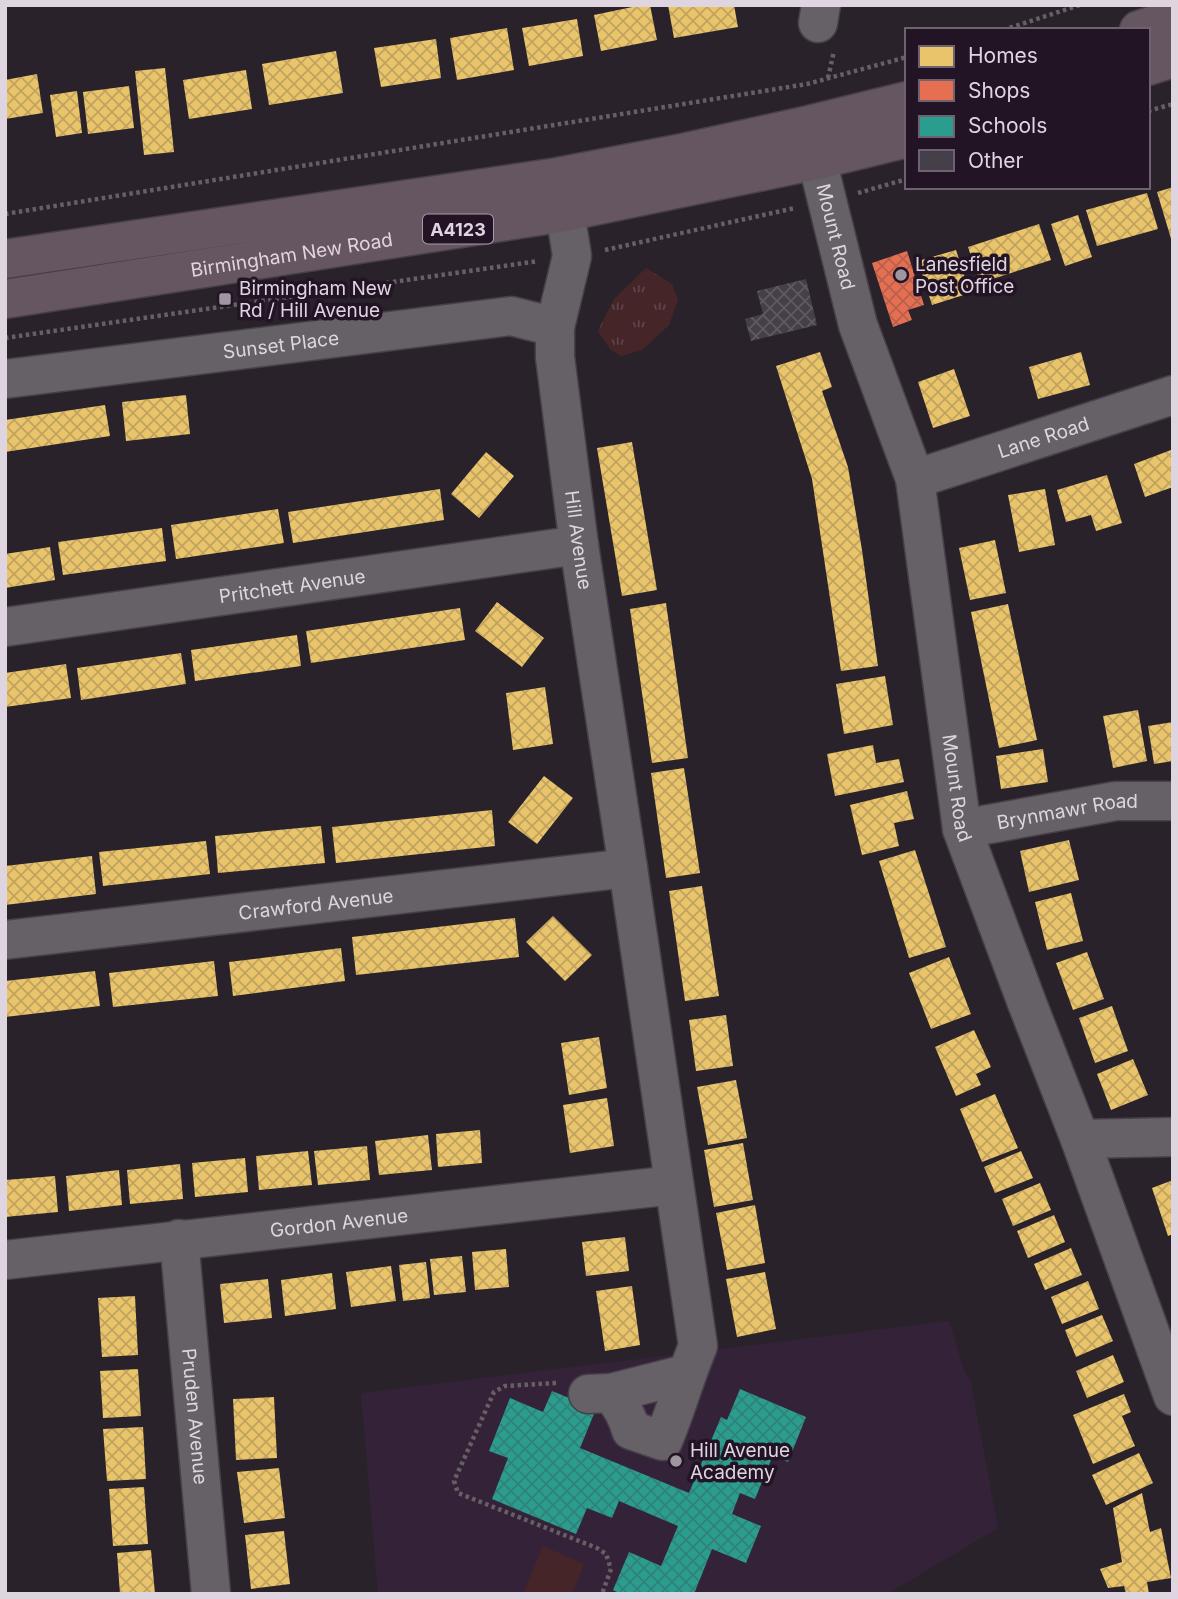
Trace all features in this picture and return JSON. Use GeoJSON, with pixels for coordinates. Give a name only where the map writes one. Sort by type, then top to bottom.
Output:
{"type":"FeatureCollection","features":[{"type":"Feature","properties":{"kind":"highway"},"geometry":{"type":"LineString","coordinates":[[1145,28],[1173,19]]}},
{"type":"Feature","properties":{"kind":"highway"},"geometry":{"type":"LineString","coordinates":[[1150,65],[1173,58]]}},
{"type":"Feature","properties":{"kind":"highway","name":"Birmingham New Road"},"geometry":{"type":"LineString","coordinates":[[5,299],[565,212],[813,143],[905,102]]}},
{"type":"Feature","properties":{"kind":"highway","name":"Birmingham New Road"},"geometry":{"type":"LineString","coordinates":[[5,259],[558,177],[678,154],[905,138]]}},
{"type":"Feature","properties":{"kind":"street","name":"Mount Road"},"geometry":{"type":"LineString","coordinates":[[813,143],[858,325],[915,479],[962,829],[1080,1139],[1173,1396]]}},
{"type":"Feature","properties":{"kind":"street","name":"Hill Avenue"},"geometry":{"type":"LineString","coordinates":[[565,212],[572,256],[555,327],[555,357],[579,545],[674,1185],[692,1360]]}},
{"type":"Feature","properties":{"kind":"street","name":"Sunset Place"},"geometry":{"type":"LineString","coordinates":[[5,379],[511,316],[555,327]]}},
{"type":"Feature","properties":{"kind":"street","name":"Lane Road"},"geometry":{"type":"LineString","coordinates":[[915,479],[1173,395]]}},
{"type":"Feature","properties":{"kind":"street","name":"Pritchett Avenue"},"geometry":{"type":"LineString","coordinates":[[5,627],[579,545]]}},
{"type":"Feature","properties":{"kind":"street","name":"Brynmawr Road"},"geometry":{"type":"LineString","coordinates":[[962,829],[1116,802],[1173,801]]}},
{"type":"Feature","properties":{"kind":"street","name":"Crawford Avenue"},"geometry":{"type":"LineString","coordinates":[[5,940],[628,868]]}},
{"type":"Feature","properties":{"kind":"street"},"geometry":{"type":"LineString","coordinates":[[1080,1139],[1173,1137]]}},
{"type":"Feature","properties":{"kind":"street","name":"Gordon Avenue"},"geometry":{"type":"LineString","coordinates":[[5,1260],[674,1185]]}},
{"type":"Feature","properties":{"kind":"street","name":"Pruden Avenue"},"geometry":{"type":"LineString","coordinates":[[179,1239],[211,1594]]}},
{"type":"Feature","properties":{"kind":"street"},"geometry":{"type":"LineString","coordinates":[[600,1394],[622,1405],[631,1430],[663,1441],[692,1360]]}},
{"type":"Feature","properties":{"kind":"street"},"geometry":{"type":"LineString","coordinates":[[600,1394],[692,1360]]}},
{"type":"Feature","properties":{"kind":"path"},"geometry":{"type":"LineString","coordinates":[[1009,28],[1080,5]]}},
{"type":"Feature","properties":{"kind":"path"},"geometry":{"type":"LineString","coordinates":[[5,214],[807,84],[905,58]]}},
{"type":"Feature","properties":{"kind":"path"},"geometry":{"type":"LineString","coordinates":[[1150,110],[1173,104]]}},
{"type":"Feature","properties":{"kind":"path"},"geometry":{"type":"LineString","coordinates":[[5,338],[572,256],[828,201],[905,180]]}},
{"type":"Feature","properties":{"kind":"path"},"geometry":{"type":"LineString","coordinates":[[600,1394],[563,1382],[505,1386],[494,1392],[454,1480],[458,1493],[597,1548],[606,1554],[611,1569],[602,1594]]}},
{"type":"Feature","properties":{"kind":"shaded area","name":"Hill Avenue Academy"},"geometry":{"type":"Polygon","coordinates":[[[949,1321],[965,1373],[970,1378],[998,1528],[887,1594],[378,1594],[361,1393],[949,1321]]]}},
{"type":"Feature","properties":{"kind":"green space"},"geometry":{"type":"Polygon","coordinates":[[[646,268],[672,284],[678,300],[669,325],[642,350],[621,356],[610,349],[598,331],[614,299],[646,268]]]}},
{"type":"Feature","properties":{"kind":"green space"},"geometry":{"type":"Polygon","coordinates":[[[543,1546],[584,1564],[572,1594],[523,1594],[543,1546]]]}},
{"type":"Feature","properties":{"kind":"building: Homes"},"geometry":{"type":"Polygon","coordinates":[[[650,5],[657,40],[601,51],[594,15],[650,5]]]}},
{"type":"Feature","properties":{"kind":"building: Homes"},"geometry":{"type":"Polygon","coordinates":[[[668,5],[734,5],[738,27],[674,38],[668,5]]]}},
{"type":"Feature","properties":{"kind":"building: Homes"},"geometry":{"type":"Polygon","coordinates":[[[577,19],[583,56],[529,66],[522,28],[577,19]]]}},
{"type":"Feature","properties":{"kind":"building: Homes"},"geometry":{"type":"Polygon","coordinates":[[[507,28],[514,70],[457,80],[450,38],[507,28]]]}},
{"type":"Feature","properties":{"kind":"building: Homes"},"geometry":{"type":"Polygon","coordinates":[[[436,39],[441,78],[381,87],[374,48],[436,39]]]}},
{"type":"Feature","properties":{"kind":"building: Homes"},"geometry":{"type":"Polygon","coordinates":[[[336,51],[343,93],[269,105],[262,64],[336,51]]]}},
{"type":"Feature","properties":{"kind":"building: Homes"},"geometry":{"type":"Polygon","coordinates":[[[165,68],[174,152],[144,155],[135,71],[165,68]]]}},
{"type":"Feature","properties":{"kind":"building: Homes"},"geometry":{"type":"Polygon","coordinates":[[[246,70],[252,109],[189,119],[183,80],[246,70]]]}},
{"type":"Feature","properties":{"kind":"building: Homes"},"geometry":{"type":"Polygon","coordinates":[[[37,74],[43,113],[5,119],[5,80],[37,74]]]}},
{"type":"Feature","properties":{"kind":"building: Homes"},"geometry":{"type":"Polygon","coordinates":[[[129,86],[134,128],[88,134],[83,92],[129,86]]]}},
{"type":"Feature","properties":{"kind":"building: Homes"},"geometry":{"type":"Polygon","coordinates":[[[77,91],[82,133],[56,137],[50,95],[77,91]]]}},
{"type":"Feature","properties":{"kind":"building: Homes"},"geometry":{"type":"Polygon","coordinates":[[[1173,187],[1173,242],[1172,242],[1157,192],[1173,187]]]}},
{"type":"Feature","properties":{"kind":"building: Homes"},"geometry":{"type":"Polygon","coordinates":[[[1147,193],[1158,229],[1097,246],[1086,210],[1147,193]]]}},
{"type":"Feature","properties":{"kind":"building: Homes"},"geometry":{"type":"Polygon","coordinates":[[[1078,215],[1092,257],[1065,266],[1051,224],[1078,215]]]}},
{"type":"Feature","properties":{"kind":"building: Homes"},"geometry":{"type":"Polygon","coordinates":[[[1039,224],[1051,260],[980,283],[968,247],[1039,224]]]}},
{"type":"Feature","properties":{"kind":"building: Homes"},"geometry":{"type":"Polygon","coordinates":[[[956,250],[970,293],[932,305],[918,261],[956,250]]]}},
{"type":"Feature","properties":{"kind":"building: Homes"},"geometry":{"type":"Polygon","coordinates":[[[820,352],[832,387],[822,391],[848,467],[878,666],[841,671],[812,479],[776,366],[820,352]]]}},
{"type":"Feature","properties":{"kind":"building: Homes"},"geometry":{"type":"Polygon","coordinates":[[[1081,352],[1090,385],[1038,399],[1029,367],[1081,352]]]}},
{"type":"Feature","properties":{"kind":"building: Homes"},"geometry":{"type":"Polygon","coordinates":[[[954,369],[970,416],[933,428],[918,382],[954,369]]]}},
{"type":"Feature","properties":{"kind":"building: Homes"},"geometry":{"type":"Polygon","coordinates":[[[186,395],[190,434],[126,441],[122,402],[186,395]]]}},
{"type":"Feature","properties":{"kind":"building: Homes"},"geometry":{"type":"Polygon","coordinates":[[[105,405],[110,436],[5,452],[5,420],[105,405]]]}},
{"type":"Feature","properties":{"kind":"building: Homes"},"geometry":{"type":"Polygon","coordinates":[[[632,442],[657,590],[622,596],[597,448],[632,442]]]}},
{"type":"Feature","properties":{"kind":"building: Homes"},"geometry":{"type":"Polygon","coordinates":[[[1171,450],[1173,487],[1145,497],[1134,464],[1171,450]]]}},
{"type":"Feature","properties":{"kind":"building: Homes"},"geometry":{"type":"Polygon","coordinates":[[[486,452],[514,476],[479,518],[451,494],[486,452]]]}},
{"type":"Feature","properties":{"kind":"building: Homes"},"geometry":{"type":"Polygon","coordinates":[[[1107,475],[1122,523],[1096,531],[1091,515],[1066,522],[1057,490],[1107,475]]]}},
{"type":"Feature","properties":{"kind":"building: Homes"},"geometry":{"type":"Polygon","coordinates":[[[440,489],[444,520],[293,543],[288,512],[440,489]]]}},
{"type":"Feature","properties":{"kind":"building: Homes"},"geometry":{"type":"Polygon","coordinates":[[[1045,489],[1055,545],[1019,552],[1008,495],[1045,489]]]}},
{"type":"Feature","properties":{"kind":"building: Homes"},"geometry":{"type":"Polygon","coordinates":[[[278,509],[284,543],[176,559],[171,525],[278,509]]]}},
{"type":"Feature","properties":{"kind":"building: Homes"},"geometry":{"type":"Polygon","coordinates":[[[162,528],[166,561],[63,575],[58,542],[162,528]]]}},
{"type":"Feature","properties":{"kind":"building: Homes"},"geometry":{"type":"Polygon","coordinates":[[[995,540],[1006,593],[970,600],[959,548],[995,540]]]}},
{"type":"Feature","properties":{"kind":"building: Homes"},"geometry":{"type":"Polygon","coordinates":[[[50,547],[55,580],[5,588],[5,554],[50,547]]]}},
{"type":"Feature","properties":{"kind":"building: Homes"},"geometry":{"type":"Polygon","coordinates":[[[497,602],[544,638],[522,667],[475,631],[497,602]]]}},
{"type":"Feature","properties":{"kind":"building: Homes"},"geometry":{"type":"Polygon","coordinates":[[[666,603],[688,758],[652,763],[630,609],[666,603]]]}},
{"type":"Feature","properties":{"kind":"building: Homes"},"geometry":{"type":"Polygon","coordinates":[[[1008,604],[1037,740],[999,748],[971,612],[1008,604]]]}},
{"type":"Feature","properties":{"kind":"building: Homes"},"geometry":{"type":"Polygon","coordinates":[[[460,608],[465,640],[311,663],[306,631],[460,608]]]}},
{"type":"Feature","properties":{"kind":"building: Homes"},"geometry":{"type":"Polygon","coordinates":[[[297,635],[301,666],[195,681],[191,650],[297,635]]]}},
{"type":"Feature","properties":{"kind":"building: Homes"},"geometry":{"type":"Polygon","coordinates":[[[181,653],[186,684],[81,700],[77,668],[181,653]]]}},
{"type":"Feature","properties":{"kind":"building: Homes"},"geometry":{"type":"Polygon","coordinates":[[[66,664],[71,698],[5,707],[5,673],[66,664]]]}},
{"type":"Feature","properties":{"kind":"building: Homes"},"geometry":{"type":"Polygon","coordinates":[[[885,676],[893,725],[844,734],[836,684],[885,676]]]}},
{"type":"Feature","properties":{"kind":"building: Homes"},"geometry":{"type":"Polygon","coordinates":[[[545,687],[553,744],[513,750],[506,693],[545,687]]]}},
{"type":"Feature","properties":{"kind":"building: Homes"},"geometry":{"type":"Polygon","coordinates":[[[1138,710],[1147,761],[1113,768],[1103,716],[1138,710]]]}},
{"type":"Feature","properties":{"kind":"building: Homes"},"geometry":{"type":"Polygon","coordinates":[[[1173,722],[1173,761],[1154,764],[1148,726],[1173,722]]]}},
{"type":"Feature","properties":{"kind":"building: Homes"},"geometry":{"type":"Polygon","coordinates":[[[873,745],[876,763],[899,759],[904,782],[835,796],[827,754],[873,745]]]}},
{"type":"Feature","properties":{"kind":"building: Homes"},"geometry":{"type":"Polygon","coordinates":[[[1043,749],[1048,782],[1001,789],[996,756],[1043,749]]]}},
{"type":"Feature","properties":{"kind":"building: Homes"},"geometry":{"type":"Polygon","coordinates":[[[684,768],[700,873],[666,878],[651,773],[684,768]]]}},
{"type":"Feature","properties":{"kind":"building: Homes"},"geometry":{"type":"Polygon","coordinates":[[[544,776],[573,798],[537,844],[508,822],[544,776]]]}},
{"type":"Feature","properties":{"kind":"building: Homes"},"geometry":{"type":"Polygon","coordinates":[[[907,791],[914,819],[894,823],[899,846],[862,855],[850,805],[907,791]]]}},
{"type":"Feature","properties":{"kind":"building: Homes"},"geometry":{"type":"Polygon","coordinates":[[[492,810],[495,846],[336,863],[332,827],[492,810]]]}},
{"type":"Feature","properties":{"kind":"building: Homes"},"geometry":{"type":"Polygon","coordinates":[[[321,826],[325,863],[218,873],[215,836],[321,826]]]}},
{"type":"Feature","properties":{"kind":"building: Homes"},"geometry":{"type":"Polygon","coordinates":[[[1069,840],[1079,880],[1029,892],[1020,851],[1069,840]]]}},
{"type":"Feature","properties":{"kind":"building: Homes"},"geometry":{"type":"Polygon","coordinates":[[[206,841],[210,874],[103,886],[99,852],[206,841]]]}},
{"type":"Feature","properties":{"kind":"building: Homes"},"geometry":{"type":"Polygon","coordinates":[[[915,850],[946,947],[909,958],[879,861],[915,850]]]}},
{"type":"Feature","properties":{"kind":"building: Homes"},"geometry":{"type":"Polygon","coordinates":[[[92,856],[96,894],[5,905],[5,866],[92,856]]]}},
{"type":"Feature","properties":{"kind":"building: Homes"},"geometry":{"type":"Polygon","coordinates":[[[702,886],[719,996],[685,1001],[669,891],[702,886]]]}},
{"type":"Feature","properties":{"kind":"building: Homes"},"geometry":{"type":"Polygon","coordinates":[[[1071,893],[1083,941],[1047,950],[1035,902],[1071,893]]]}},
{"type":"Feature","properties":{"kind":"building: Homes"},"geometry":{"type":"Polygon","coordinates":[[[553,916],[592,955],[565,981],[526,942],[553,916]]]}},
{"type":"Feature","properties":{"kind":"building: Homes"},"geometry":{"type":"Polygon","coordinates":[[[515,918],[519,957],[356,975],[352,937],[515,918]]]}},
{"type":"Feature","properties":{"kind":"building: Homes"},"geometry":{"type":"Polygon","coordinates":[[[341,948],[345,981],[233,996],[229,962],[341,948]]]}},
{"type":"Feature","properties":{"kind":"building: Homes"},"geometry":{"type":"Polygon","coordinates":[[[1087,952],[1104,999],[1073,1010],[1056,963],[1087,952]]]}},
{"type":"Feature","properties":{"kind":"building: Homes"},"geometry":{"type":"Polygon","coordinates":[[[949,957],[971,1014],[931,1029],[909,973],[949,957]]]}},
{"type":"Feature","properties":{"kind":"building: Homes"},"geometry":{"type":"Polygon","coordinates":[[[214,961],[218,996],[113,1007],[109,973],[214,961]]]}},
{"type":"Feature","properties":{"kind":"building: Homes"},"geometry":{"type":"Polygon","coordinates":[[[95,971],[100,1006],[5,1017],[5,981],[95,971]]]}},
{"type":"Feature","properties":{"kind":"building: Homes"},"geometry":{"type":"Polygon","coordinates":[[[1112,1006],[1128,1051],[1095,1063],[1079,1018],[1112,1006]]]}},
{"type":"Feature","properties":{"kind":"building: Homes"},"geometry":{"type":"Polygon","coordinates":[[[726,1015],[733,1066],[696,1071],[689,1020],[726,1015]]]}},
{"type":"Feature","properties":{"kind":"building: Homes"},"geometry":{"type":"Polygon","coordinates":[[[974,1030],[991,1067],[976,1074],[981,1085],[956,1096],[935,1047],[974,1030]]]}},
{"type":"Feature","properties":{"kind":"building: Homes"},"geometry":{"type":"Polygon","coordinates":[[[599,1037],[607,1088],[569,1095],[561,1043],[599,1037]]]}},
{"type":"Feature","properties":{"kind":"building: Homes"},"geometry":{"type":"Polygon","coordinates":[[[1133,1059],[1148,1095],[1111,1110],[1097,1074],[1133,1059]]]}},
{"type":"Feature","properties":{"kind":"building: Homes"},"geometry":{"type":"Polygon","coordinates":[[[736,1080],[747,1138],[708,1145],[697,1087],[736,1080]]]}},
{"type":"Feature","properties":{"kind":"building: Homes"},"geometry":{"type":"Polygon","coordinates":[[[995,1094],[1018,1148],[982,1162],[960,1109],[995,1094]]]}},
{"type":"Feature","properties":{"kind":"building: Homes"},"geometry":{"type":"Polygon","coordinates":[[[607,1098],[614,1146],[570,1153],[563,1105],[607,1098]]]}},
{"type":"Feature","properties":{"kind":"building: Homes"},"geometry":{"type":"Polygon","coordinates":[[[480,1130],[482,1163],[438,1167],[436,1134],[480,1130]]]}},
{"type":"Feature","properties":{"kind":"building: Homes"},"geometry":{"type":"Polygon","coordinates":[[[428,1135],[432,1170],[379,1175],[375,1141],[428,1135]]]}},
{"type":"Feature","properties":{"kind":"building: Homes"},"geometry":{"type":"Polygon","coordinates":[[[743,1143],[753,1200],[714,1207],[704,1150],[743,1143]]]}},
{"type":"Feature","properties":{"kind":"building: Homes"},"geometry":{"type":"Polygon","coordinates":[[[367,1146],[370,1180],[318,1185],[314,1151],[367,1146]]]}},
{"type":"Feature","properties":{"kind":"building: Homes"},"geometry":{"type":"Polygon","coordinates":[[[308,1151],[312,1185],[259,1190],[256,1156],[308,1151]]]}},
{"type":"Feature","properties":{"kind":"building: Homes"},"geometry":{"type":"Polygon","coordinates":[[[1021,1151],[1033,1178],[995,1193],[984,1167],[1021,1151]]]}},
{"type":"Feature","properties":{"kind":"building: Homes"},"geometry":{"type":"Polygon","coordinates":[[[245,1158],[248,1192],[195,1197],[192,1163],[245,1158]]]}},
{"type":"Feature","properties":{"kind":"building: Homes"},"geometry":{"type":"Polygon","coordinates":[[[180,1164],[183,1199],[130,1204],[127,1170],[180,1164]]]}},
{"type":"Feature","properties":{"kind":"building: Homes"},"geometry":{"type":"Polygon","coordinates":[[[119,1170],[122,1205],[69,1211],[66,1176],[119,1170]]]}},
{"type":"Feature","properties":{"kind":"building: Homes"},"geometry":{"type":"Polygon","coordinates":[[[55,1176],[58,1212],[5,1217],[5,1180],[55,1176]]]}},
{"type":"Feature","properties":{"kind":"building: Homes"},"geometry":{"type":"Polygon","coordinates":[[[1173,1180],[1173,1234],[1168,1236],[1152,1188],[1173,1180]]]}},
{"type":"Feature","properties":{"kind":"building: Homes"},"geometry":{"type":"Polygon","coordinates":[[[1040,1183],[1051,1210],[1013,1226],[1002,1199],[1040,1183]]]}},
{"type":"Feature","properties":{"kind":"building: Homes"},"geometry":{"type":"Polygon","coordinates":[[[755,1205],[765,1263],[727,1270],[716,1213],[755,1205]]]}},
{"type":"Feature","properties":{"kind":"building: Homes"},"geometry":{"type":"Polygon","coordinates":[[[1054,1215],[1065,1242],[1028,1258],[1017,1231],[1054,1215]]]}},
{"type":"Feature","properties":{"kind":"building: Homes"},"geometry":{"type":"Polygon","coordinates":[[[625,1237],[629,1271],[586,1276],[582,1242],[625,1237]]]}},
{"type":"Feature","properties":{"kind":"building: Homes"},"geometry":{"type":"Polygon","coordinates":[[[1071,1248],[1082,1275],[1045,1290],[1034,1264],[1071,1248]]]}},
{"type":"Feature","properties":{"kind":"building: Homes"},"geometry":{"type":"Polygon","coordinates":[[[506,1249],[509,1287],[475,1290],[472,1252],[506,1249]]]}},
{"type":"Feature","properties":{"kind":"building: Homes"},"geometry":{"type":"Polygon","coordinates":[[[462,1256],[466,1292],[434,1295],[430,1259],[462,1256]]]}},
{"type":"Feature","properties":{"kind":"building: Homes"},"geometry":{"type":"Polygon","coordinates":[[[426,1262],[430,1298],[403,1301],[399,1265],[426,1262]]]}},
{"type":"Feature","properties":{"kind":"building: Homes"},"geometry":{"type":"Polygon","coordinates":[[[391,1266],[396,1301],[351,1307],[346,1272],[391,1266]]]}},
{"type":"Feature","properties":{"kind":"building: Homes"},"geometry":{"type":"Polygon","coordinates":[[[765,1272],[776,1329],[737,1337],[726,1279],[765,1272]]]}},
{"type":"Feature","properties":{"kind":"building: Homes"},"geometry":{"type":"Polygon","coordinates":[[[332,1273],[336,1309],[285,1316],[281,1280],[332,1273]]]}},
{"type":"Feature","properties":{"kind":"building: Homes"},"geometry":{"type":"Polygon","coordinates":[[[268,1279],[272,1318],[224,1323],[220,1284],[268,1279]]]}},
{"type":"Feature","properties":{"kind":"building: Homes"},"geometry":{"type":"Polygon","coordinates":[[[1088,1281],[1099,1309],[1062,1324],[1051,1297],[1088,1281]]]}},
{"type":"Feature","properties":{"kind":"building: Homes"},"geometry":{"type":"Polygon","coordinates":[[[632,1286],[640,1345],[605,1351],[596,1291],[632,1286]]]}},
{"type":"Feature","properties":{"kind":"building: Homes"},"geometry":{"type":"Polygon","coordinates":[[[135,1296],[138,1355],[102,1357],[98,1298],[135,1296]]]}},
{"type":"Feature","properties":{"kind":"building: Homes"},"geometry":{"type":"Polygon","coordinates":[[[1102,1315],[1113,1341],[1076,1357],[1065,1330],[1102,1315]]]}},
{"type":"Feature","properties":{"kind":"building: Homes"},"geometry":{"type":"Polygon","coordinates":[[[1113,1355],[1124,1382],[1087,1398],[1076,1371],[1113,1355]]]}},
{"type":"Feature","properties":{"kind":"building: Homes"},"geometry":{"type":"Polygon","coordinates":[[[138,1369],[141,1416],[103,1418],[100,1371],[138,1369]]]}},
{"type":"Feature","properties":{"kind":"building: Homes"},"geometry":{"type":"Polygon","coordinates":[[[1124,1394],[1131,1412],[1122,1416],[1135,1446],[1093,1464],[1073,1415],[1124,1394]]]}},
{"type":"Feature","properties":{"kind":"building: Homes"},"geometry":{"type":"Polygon","coordinates":[[[274,1397],[277,1458],[236,1460],[233,1399],[274,1397]]]}},
{"type":"Feature","properties":{"kind":"building: Homes"},"geometry":{"type":"Polygon","coordinates":[[[143,1427],[146,1479],[107,1481],[103,1429],[143,1427]]]}},
{"type":"Feature","properties":{"kind":"building: Homes"},"geometry":{"type":"Polygon","coordinates":[[[1139,1453],[1153,1483],[1106,1505],[1092,1475],[1139,1453]]]}},
{"type":"Feature","properties":{"kind":"building: Homes"},"geometry":{"type":"Polygon","coordinates":[[[279,1468],[285,1518],[244,1523],[237,1472],[279,1468]]]}},
{"type":"Feature","properties":{"kind":"building: Homes"},"geometry":{"type":"Polygon","coordinates":[[[144,1487],[148,1544],[113,1546],[109,1489],[144,1487]]]}},
{"type":"Feature","properties":{"kind":"building: Homes"},"geometry":{"type":"Polygon","coordinates":[[[1142,1493],[1150,1532],[1161,1528],[1171,1578],[1147,1582],[1149,1594],[1126,1594],[1124,1586],[1108,1588],[1100,1569],[1122,1562],[1113,1508],[1142,1493]]]}},
{"type":"Feature","properties":{"kind":"building: Homes"},"geometry":{"type":"Polygon","coordinates":[[[284,1531],[290,1584],[251,1589],[245,1535],[284,1531]]]}},
{"type":"Feature","properties":{"kind":"building: Homes"},"geometry":{"type":"Polygon","coordinates":[[[151,1550],[155,1594],[120,1594],[117,1553],[151,1550]]]}},
{"type":"Feature","properties":{"kind":"building: Shops"},"geometry":{"type":"Polygon","coordinates":[[[907,251],[924,305],[908,310],[912,320],[893,327],[872,263],[907,251]]]}},
{"type":"Feature","properties":{"kind":"building: Schools"},"geometry":{"type":"Polygon","coordinates":[[[740,1389],[806,1417],[788,1462],[773,1455],[755,1499],[740,1493],[732,1514],[761,1526],[746,1563],[712,1549],[694,1594],[621,1594],[613,1590],[629,1552],[661,1566],[678,1526],[619,1501],[612,1518],[587,1508],[576,1534],[492,1499],[508,1458],[489,1451],[510,1398],[543,1412],[552,1391],[596,1409],[580,1448],[689,1493],[721,1417],[727,1420],[740,1389]]]}},
{"type":"Feature","properties":{"kind":"building: Other"},"geometry":{"type":"Polygon","coordinates":[[[806,279],[817,325],[751,341],[745,319],[763,314],[757,291],[806,279]]]}},
{"type":"Feature","properties":{"kind":"place","name":"Lanesfield Post Office"},"geometry":{"type":"Point","coordinates":[901,275]}},
{"type":"Feature","properties":{"kind":"place","name":"Birmingham New Rd / Hill Avenue"},"geometry":{"type":"Point","coordinates":[225,299]}},
{"type":"Feature","properties":{"kind":"place","name":"Hill Avenue Academy"},"geometry":{"type":"Point","coordinates":[676,1461]}}]}
